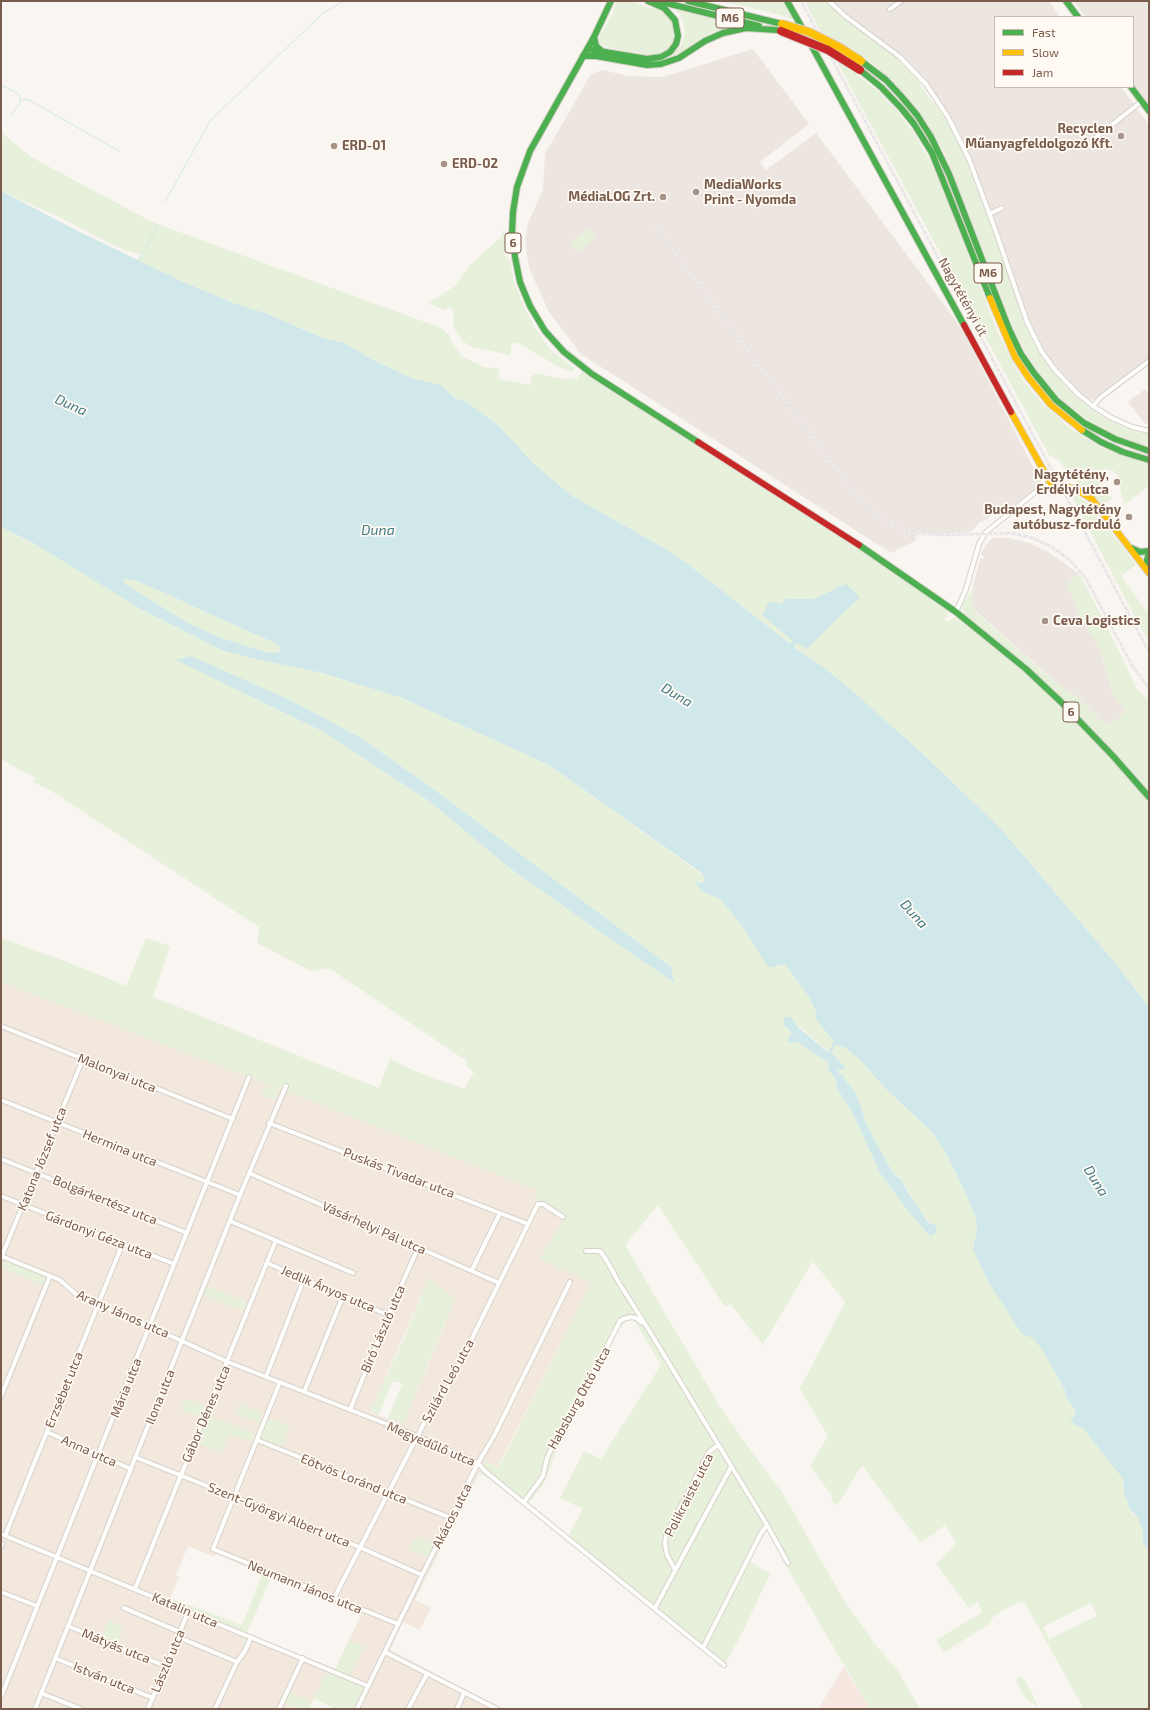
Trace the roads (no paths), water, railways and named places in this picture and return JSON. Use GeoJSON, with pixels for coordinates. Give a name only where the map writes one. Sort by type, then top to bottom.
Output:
{"type":"FeatureCollection","features":[{"type":"Feature","properties":{"kind":"main road","name":"6"},"geometry":{"type":"LineString","coordinates":[[612,1],[594,37],[530,151],[517,187],[513,212],[512,234],[514,257],[520,282],[530,306],[545,331],[564,352],[592,374],[853,541],[956,612],[1026,669],[1061,702],[1149,797]]}},
{"type":"Feature","properties":{"kind":"main road"},"geometry":{"type":"LineString","coordinates":[[585,52],[651,59],[661,57],[672,50],[678,36],[675,20],[664,8],[648,1]]}},
{"type":"Feature","properties":{"kind":"main road","name":"M6"},"geometry":{"type":"LineString","coordinates":[[657,1],[779,28],[800,28],[839,46],[886,80],[917,115],[934,142],[949,174],[1009,329],[1021,354],[1034,373],[1056,400],[1084,423],[1115,439],[1149,451]]}},
{"type":"Feature","properties":{"kind":"main road","name":"M6"},"geometry":{"type":"LineString","coordinates":[[688,1],[779,28],[828,50],[860,70],[881,87],[914,124],[932,153],[1003,331],[1015,357],[1028,378],[1051,405],[1082,430],[1101,442],[1123,452],[1149,460]]}},
{"type":"Feature","properties":{"kind":"main road","name":"Nagytétényi út"},"geometry":{"type":"LineString","coordinates":[[787,1],[1051,484]]}},
{"type":"Feature","properties":{"kind":"main road"},"geometry":{"type":"LineString","coordinates":[[1066,1],[1077,16]]}},
{"type":"Feature","properties":{"kind":"main road"},"geometry":{"type":"LineString","coordinates":[[599,53],[647,65],[661,64],[679,58],[705,41],[723,33],[746,28],[779,28]]}},
{"type":"Feature","properties":{"kind":"main road"},"geometry":{"type":"LineString","coordinates":[[594,37],[599,53]]}},
{"type":"Feature","properties":{"kind":"main road"},"geometry":{"type":"LineString","coordinates":[[1132,88],[1149,111]]}},
{"type":"Feature","properties":{"kind":"main road"},"geometry":{"type":"LineString","coordinates":[[1051,484],[1076,489],[1088,497],[1098,507],[1149,572]]}},
{"type":"Feature","properties":{"kind":"main road"},"geometry":{"type":"LineString","coordinates":[[1130,547],[1140,552],[1149,553]]}},
{"type":"Feature","properties":{"kind":"main road"},"geometry":{"type":"LineString","coordinates":[[1139,560],[1149,553]]}},
{"type":"Feature","properties":{"kind":"main road"},"geometry":{"type":"LineString","coordinates":[[1149,553],[1146,560],[1149,572]]}},
{"type":"Feature","properties":{"kind":"street"},"geometry":{"type":"LineString","coordinates":[[829,1],[846,16],[900,57],[926,84],[937,100],[958,135],[989,214],[1032,334],[1042,352],[1055,370],[1079,395],[1093,406],[1110,417],[1132,427],[1149,431]]}},
{"type":"Feature","properties":{"kind":"street"},"geometry":{"type":"LineString","coordinates":[[890,9],[901,1]]}},
{"type":"Feature","properties":{"kind":"street"},"geometry":{"type":"LineString","coordinates":[[1094,139],[1142,101]]}},
{"type":"Feature","properties":{"kind":"street"},"geometry":{"type":"LineString","coordinates":[[989,214],[1002,208]]}},
{"type":"Feature","properties":{"kind":"street"},"geometry":{"type":"LineString","coordinates":[[1093,406],[1101,397],[1149,361]]}},
{"type":"Feature","properties":{"kind":"street"},"geometry":{"type":"LineString","coordinates":[[956,612],[966,589],[979,544],[985,533],[1038,490],[1051,484]]}},
{"type":"Feature","properties":{"kind":"street","name":"Malonyai utca"},"geometry":{"type":"LineString","coordinates":[[1,1026],[233,1119]]}},
{"type":"Feature","properties":{"kind":"street","name":"Katona József utca"},"geometry":{"type":"LineString","coordinates":[[1,1257],[83,1059]]}},
{"type":"Feature","properties":{"kind":"street","name":"Mária utca"},"geometry":{"type":"LineString","coordinates":[[1,1697],[249,1077]]}},
{"type":"Feature","properties":{"kind":"street","name":"Ilona utca"},"geometry":{"type":"LineString","coordinates":[[35,1709],[240,1195],[286,1086]]}},
{"type":"Feature","properties":{"kind":"street","name":"Hermina utca"},"geometry":{"type":"LineString","coordinates":[[1,1100],[240,1195]]}},
{"type":"Feature","properties":{"kind":"street","name":"Puskás Tivadar utca"},"geometry":{"type":"LineString","coordinates":[[269,1124],[528,1224]]}},
{"type":"Feature","properties":{"kind":"street","name":"Bolgárkertész utca"},"geometry":{"type":"LineString","coordinates":[[1,1159],[187,1233]]}},
{"type":"Feature","properties":{"kind":"street","name":"Vásárhelyi Pál utca"},"geometry":{"type":"LineString","coordinates":[[249,1173],[499,1283]]}},
{"type":"Feature","properties":{"kind":"street","name":"Gárdonyi Géza utca"},"geometry":{"type":"LineString","coordinates":[[1,1196],[122,1245],[174,1264]]}},
{"type":"Feature","properties":{"kind":"street","name":"Szilárd Leó utca"},"geometry":{"type":"LineString","coordinates":[[334,1598],[417,1437],[440,1396],[448,1387],[538,1204],[543,1204],[563,1217]]}},
{"type":"Feature","properties":{"kind":"street"},"geometry":{"type":"LineString","coordinates":[[472,1270],[500,1213]]}},
{"type":"Feature","properties":{"kind":"street"},"geometry":{"type":"LineString","coordinates":[[230,1221],[352,1273]]}},
{"type":"Feature","properties":{"kind":"street","name":"Gábor Dénes utca"},"geometry":{"type":"LineString","coordinates":[[135,1589],[276,1240]]}},
{"type":"Feature","properties":{"kind":"street","name":"Erzsébet utca"},"geometry":{"type":"LineString","coordinates":[[3,1535],[47,1432],[122,1245]]}},
{"type":"Feature","properties":{"kind":"street","name":"Bíró László utca"},"geometry":{"type":"LineString","coordinates":[[350,1410],[388,1315],[418,1248]]}},
{"type":"Feature","properties":{"kind":"street"},"geometry":{"type":"LineString","coordinates":[[586,1251],[600,1251],[767,1525],[788,1563]]}},
{"type":"Feature","properties":{"kind":"street","name":"Arany János utca"},"geometry":{"type":"LineString","coordinates":[[1,1257],[64,1282],[78,1296],[182,1340]]}},
{"type":"Feature","properties":{"kind":"street","name":"Jedlik Ányos utca"},"geometry":{"type":"LineString","coordinates":[[267,1263],[388,1315]]}},
{"type":"Feature","properties":{"kind":"street"},"geometry":{"type":"LineString","coordinates":[[1,1396],[50,1276]]}},
{"type":"Feature","properties":{"kind":"street"},"geometry":{"type":"LineString","coordinates":[[266,1377],[304,1279]]}},
{"type":"Feature","properties":{"kind":"street","name":"Akácos utca"},"geometry":{"type":"LineString","coordinates":[[357,1709],[422,1575],[478,1463],[494,1436],[570,1282]]}},
{"type":"Feature","properties":{"kind":"street"},"geometry":{"type":"LineString","coordinates":[[304,1392],[343,1296]]}},
{"type":"Feature","properties":{"kind":"street","name":"Habsburg Ottó utca"},"geometry":{"type":"LineString","coordinates":[[524,1502],[543,1476],[547,1458],[558,1435],[577,1405],[620,1321],[627,1317],[636,1318],[647,1327]]}},
{"type":"Feature","properties":{"kind":"street","name":"Megyedűlő utca"},"geometry":{"type":"LineString","coordinates":[[182,1340],[228,1362],[417,1437],[478,1463],[486,1472],[724,1665]]}},
{"type":"Feature","properties":{"kind":"street"},"geometry":{"type":"LineString","coordinates":[[234,1496],[280,1382]]}},
{"type":"Feature","properties":{"kind":"street","name":"Anna utca"},"geometry":{"type":"LineString","coordinates":[[47,1432],[130,1469]]}},
{"type":"Feature","properties":{"kind":"street","name":"Eötvös Loránd utca"},"geometry":{"type":"LineString","coordinates":[[256,1440],[451,1518]]}},
{"type":"Feature","properties":{"kind":"street","name":"Polikraiste utca"},"geometry":{"type":"LineString","coordinates":[[675,1570],[667,1555],[665,1544],[666,1535],[709,1452],[718,1445]]}},
{"type":"Feature","properties":{"kind":"street","name":"Szent-Györgyi Albert utca"},"geometry":{"type":"LineString","coordinates":[[136,1457],[359,1547],[422,1575]]}},
{"type":"Feature","properties":{"kind":"street"},"geometry":{"type":"LineString","coordinates":[[655,1608],[731,1467]]}},
{"type":"Feature","properties":{"kind":"street","name":"Neumann János utca"},"geometry":{"type":"LineString","coordinates":[[234,1496],[213,1549],[398,1624]]}},
{"type":"Feature","properties":{"kind":"street"},"geometry":{"type":"LineString","coordinates":[[703,1648],[761,1533],[767,1525]]}},
{"type":"Feature","properties":{"kind":"street","name":"Katalin utca"},"geometry":{"type":"LineString","coordinates":[[3,1535],[368,1686]]}},
{"type":"Feature","properties":{"kind":"street"},"geometry":{"type":"LineString","coordinates":[[1,1592],[37,1606]]}},
{"type":"Feature","properties":{"kind":"street"},"geometry":{"type":"LineString","coordinates":[[124,1608],[180,1632]]}},
{"type":"Feature","properties":{"kind":"street","name":"László utca"},"geometry":{"type":"LineString","coordinates":[[148,1709],[188,1612]]}},
{"type":"Feature","properties":{"kind":"street","name":"Mátyás utca"},"geometry":{"type":"LineString","coordinates":[[68,1626],[165,1666]]}},
{"type":"Feature","properties":{"kind":"street"},"geometry":{"type":"LineString","coordinates":[[178,1637],[237,1662]]}},
{"type":"Feature","properties":{"kind":"street"},"geometry":{"type":"LineString","coordinates":[[215,1709],[237,1662],[246,1651],[251,1637]]}},
{"type":"Feature","properties":{"kind":"street"},"geometry":{"type":"LineString","coordinates":[[385,1652],[496,1709]]}},
{"type":"Feature","properties":{"kind":"street","name":"István utca"},"geometry":{"type":"LineString","coordinates":[[55,1658],[153,1698]]}},
{"type":"Feature","properties":{"kind":"street"},"geometry":{"type":"LineString","coordinates":[[280,1709],[303,1658]]}},
{"type":"Feature","properties":{"kind":"street"},"geometry":{"type":"LineString","coordinates":[[408,1709],[427,1674]]}},
{"type":"Feature","properties":{"kind":"street"},"geometry":{"type":"LineString","coordinates":[[41,1693],[81,1709]]}},
{"type":"Feature","properties":{"kind":"street"},"geometry":{"type":"LineString","coordinates":[[457,1709],[464,1693]]}},
{"type":"Feature","properties":{"kind":"water","name":"Duna"},"geometry":{"type":"Polygon","coordinates":[[[1,191],[78,231],[183,282],[236,304],[265,313],[323,338],[344,343],[373,360],[414,379],[440,385],[455,398],[467,402],[499,426],[533,463],[572,496],[666,549],[684,561],[789,643],[793,641],[762,615],[769,602],[781,604],[786,599],[814,599],[846,584],[858,595],[859,598],[806,649],[798,643],[795,644],[795,648],[826,669],[859,697],[923,754],[1001,829],[1110,957],[1149,1007],[1149,1551],[1143,1542],[1143,1533],[1138,1517],[1130,1510],[1124,1492],[1123,1479],[1083,1428],[1078,1426],[1076,1427],[1070,1417],[1076,1416],[1075,1410],[1066,1397],[1065,1390],[1043,1351],[1033,1338],[1022,1334],[988,1281],[973,1249],[977,1229],[976,1219],[968,1198],[947,1155],[932,1132],[884,1087],[861,1061],[846,1048],[836,1045],[834,1047],[831,1052],[844,1066],[844,1069],[838,1070],[838,1074],[843,1074],[846,1081],[856,1093],[866,1123],[886,1161],[894,1174],[901,1179],[909,1194],[928,1222],[936,1226],[937,1231],[930,1236],[908,1211],[880,1173],[853,1114],[837,1088],[836,1079],[827,1069],[830,1066],[828,1062],[797,1042],[788,1043],[787,1040],[791,1035],[791,1032],[784,1025],[784,1018],[790,1016],[799,1028],[828,1052],[834,1042],[815,1018],[816,1011],[809,997],[785,964],[778,965],[773,968],[767,965],[741,924],[720,899],[703,892],[698,887],[695,881],[700,883],[705,882],[703,874],[549,765],[402,698],[322,673],[222,650],[141,609],[33,543],[1,527],[1,191]],[[123,580],[125,584],[188,623],[221,638],[269,653],[276,653],[281,650],[277,644],[134,580],[123,580]]]}},
{"type":"Feature","properties":{"kind":"water"},"geometry":{"type":"Polygon","coordinates":[[[191,656],[294,702],[361,738],[432,788],[671,967],[675,983],[511,869],[429,801],[322,731],[176,660],[191,656]]]}},
{"type":"Feature","properties":{"kind":"waterway"},"geometry":{"type":"LineString","coordinates":[[165,202],[210,121],[323,13],[344,1]]}},
{"type":"Feature","properties":{"kind":"waterway"},"geometry":{"type":"LineString","coordinates":[[1,85],[19,94],[21,101]]}},
{"type":"Feature","properties":{"kind":"waterway"},"geometry":{"type":"LineString","coordinates":[[11,116],[21,101],[27,99],[119,151]]}},
{"type":"Feature","properties":{"kind":"waterway"},"geometry":{"type":"LineString","coordinates":[[139,261],[157,226]]}},
{"type":"Feature","properties":{"kind":"railway"},"geometry":{"type":"LineString","coordinates":[[801,1],[1149,652]]}},
{"type":"Feature","properties":{"kind":"railway"},"geometry":{"type":"LineString","coordinates":[[654,224],[848,485],[870,510],[892,525],[914,533],[943,535],[1012,533],[1033,538],[1052,547],[1070,560],[1086,579],[1132,665],[1149,688]]}},
{"type":"Feature","properties":{"kind":"place","name":"Recyclen Műanyagfeldolgozó Kft."},"geometry":{"type":"Point","coordinates":[1121,136]}},
{"type":"Feature","properties":{"kind":"place","name":"ERD-01"},"geometry":{"type":"Point","coordinates":[334,146]}},
{"type":"Feature","properties":{"kind":"place","name":"ERD-02"},"geometry":{"type":"Point","coordinates":[444,164]}},
{"type":"Feature","properties":{"kind":"place","name":"MediaWorks Print - Nyomda"},"geometry":{"type":"Point","coordinates":[696,192]}},
{"type":"Feature","properties":{"kind":"place","name":"MédiaLOG Zrt."},"geometry":{"type":"Point","coordinates":[663,197]}},
{"type":"Feature","properties":{"kind":"place","name":"Nagytétény, Erdélyi utca"},"geometry":{"type":"Point","coordinates":[1117,482]}},
{"type":"Feature","properties":{"kind":"place","name":"Budapest, Nagytétény autóbusz-forduló"},"geometry":{"type":"Point","coordinates":[1129,517]}},
{"type":"Feature","properties":{"kind":"place","name":"Ceva Logistics"},"geometry":{"type":"Point","coordinates":[1045,621]}}]}
